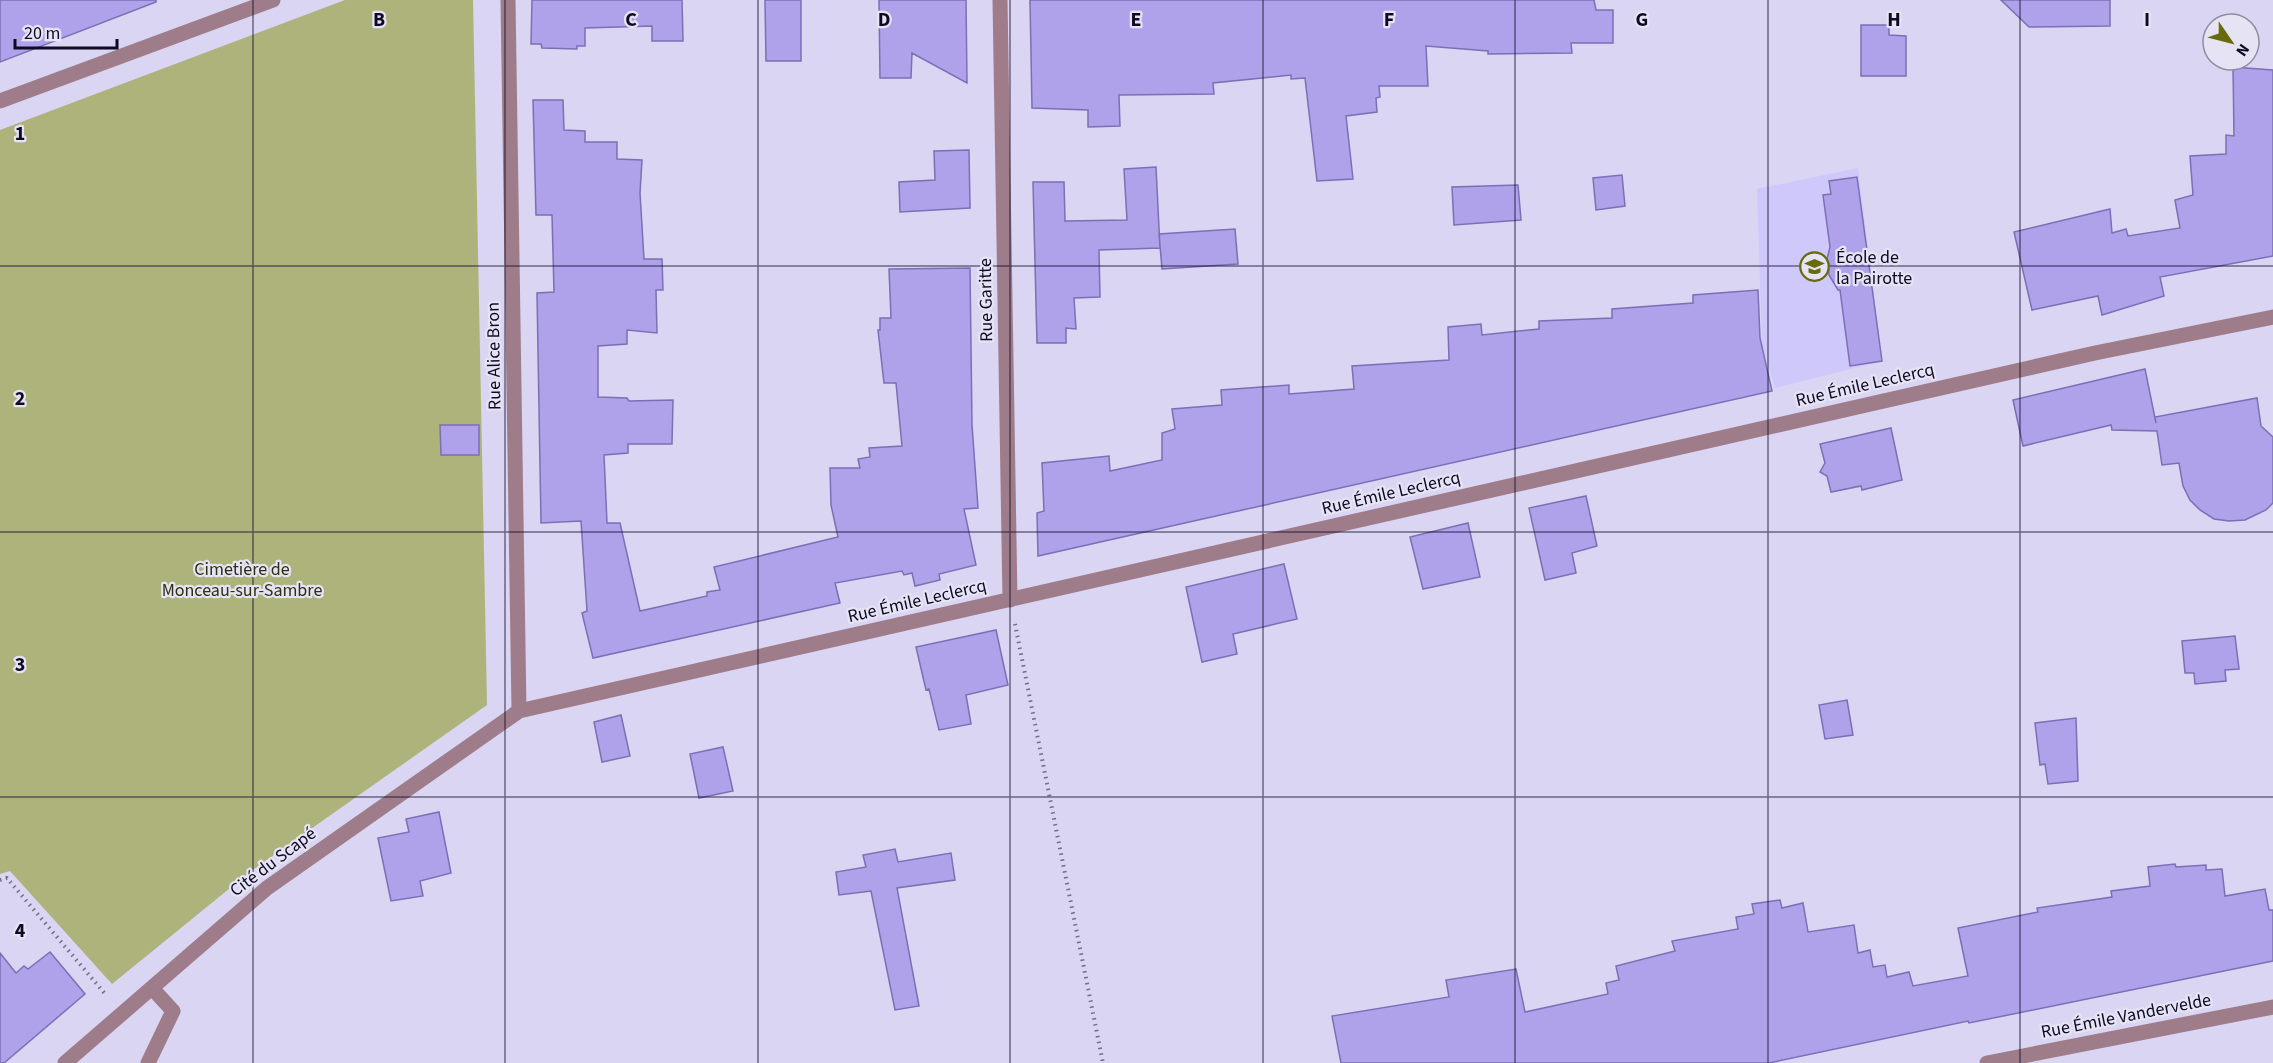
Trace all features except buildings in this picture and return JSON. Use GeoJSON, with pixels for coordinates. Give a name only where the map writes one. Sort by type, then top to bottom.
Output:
{"type":"FeatureCollection","features":[{"type":"Feature","properties":{"kind":"street"},"geometry":{"type":"LineString","coordinates":[[0,100],[273,0]]}},
{"type":"Feature","properties":{"kind":"street","name":"Rue Alice Bron"},"geometry":{"type":"LineString","coordinates":[[508,0],[519,711]]}},
{"type":"Feature","properties":{"kind":"street","name":"Rue Garitte"},"geometry":{"type":"LineString","coordinates":[[1000,0],[1010,600]]}},
{"type":"Feature","properties":{"kind":"street","name":"Rue Émile Leclercq"},"geometry":{"type":"LineString","coordinates":[[519,711],[2095,353],[2273,318]]}},
{"type":"Feature","properties":{"kind":"street","name":"Cité du Scapé"},"geometry":{"type":"LineString","coordinates":[[66,1063],[267,888],[519,711]]}},
{"type":"Feature","properties":{"kind":"street"},"geometry":{"type":"LineString","coordinates":[[148,1063],[173,1011],[152,988]]}},
{"type":"Feature","properties":{"kind":"street","name":"Rue Émile Vandervelde"},"geometry":{"type":"LineString","coordinates":[[1987,1063],[2273,1007]]}},
{"type":"Feature","properties":{"kind":"path"},"geometry":{"type":"LineString","coordinates":[[1010,600],[1103,1063]]}},
{"type":"Feature","properties":{"kind":"path"},"geometry":{"type":"LineString","coordinates":[[0,880],[7,878],[122,1014]]}},
{"type":"Feature","properties":{"kind":"shaded area","name":"École de la Pairotte"},"geometry":{"type":"Polygon","coordinates":[[[1858,168],[1882,361],[1775,388],[1762,344],[1757,189],[1858,168]]]}},
{"type":"Feature","properties":{"kind":"green space","name":"Cimetière de Monceau-sur-Sambre"},"geometry":{"type":"Polygon","coordinates":[[[345,0],[473,0],[487,705],[251,871],[112,984],[10,871],[0,874],[0,130],[345,0]]]}},
{"type":"Feature","properties":{"kind":"place","name":"École de la Pairotte"},"geometry":{"type":"Point","coordinates":[1815,267]}}]}
